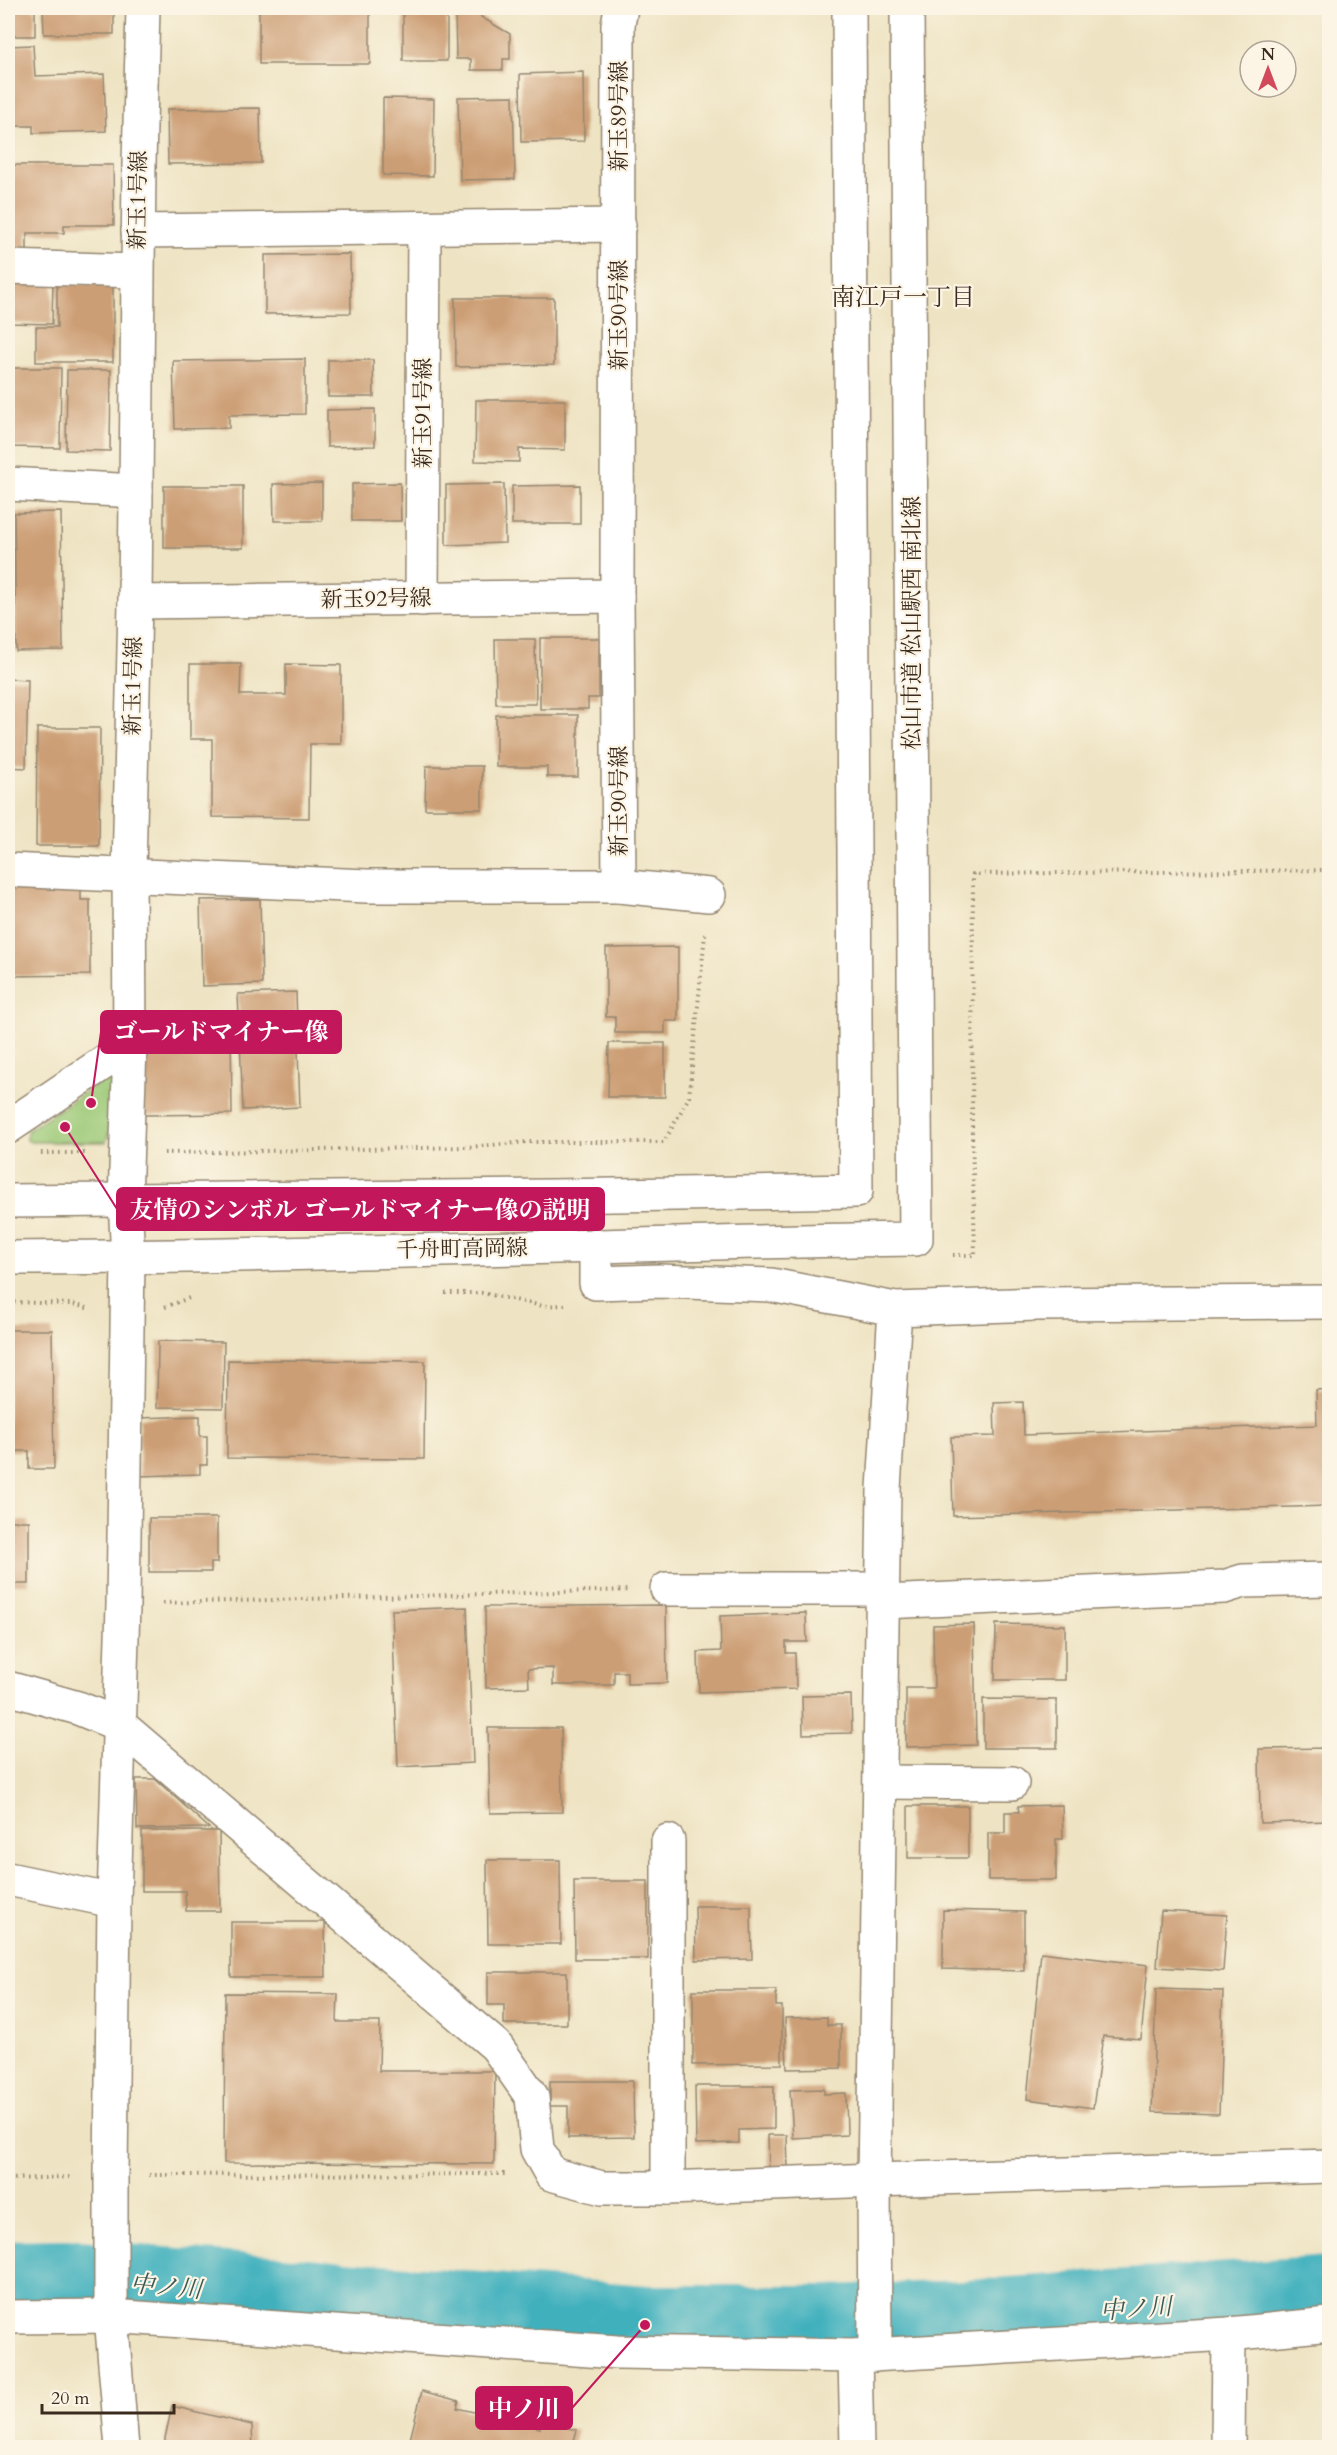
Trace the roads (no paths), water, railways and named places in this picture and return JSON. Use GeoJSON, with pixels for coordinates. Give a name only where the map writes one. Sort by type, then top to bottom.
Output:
{"type":"FeatureCollection","features":[{"type":"Feature","properties":{"kind":"street","name":"新玉1号線"},"geometry":{"type":"LineString","coordinates":[[122,2448],[112,2290],[111,2175],[114,1900],[123,1605],[128,1258],[125,1201],[130,1045],[129,873],[143,8]]}},
{"type":"Feature","properties":{"kind":"street","name":"新玉89号線"},"geometry":{"type":"LineString","coordinates":[[619,225],[618,25],[621,8]]}},
{"type":"Feature","properties":{"kind":"street"},"geometry":{"type":"LineString","coordinates":[[8,1201],[856,1191],[849,8]]}},
{"type":"Feature","properties":{"kind":"street","name":"松山市道 松山駅西 南北線"},"geometry":{"type":"LineString","coordinates":[[907,8],[916,1239]]}},
{"type":"Feature","properties":{"kind":"street"},"geometry":{"type":"LineString","coordinates":[[138,231],[619,225]]}},
{"type":"Feature","properties":{"kind":"street","name":"新玉90号線"},"geometry":{"type":"LineString","coordinates":[[619,225],[617,596],[619,886]]}},
{"type":"Feature","properties":{"kind":"street","name":"新玉91号線"},"geometry":{"type":"LineString","coordinates":[[422,599],[424,228]]}},
{"type":"Feature","properties":{"kind":"street"},"geometry":{"type":"LineString","coordinates":[[8,267],[137,271]]}},
{"type":"Feature","properties":{"kind":"street"},"geometry":{"type":"LineString","coordinates":[[8,484],[136,491]]}},
{"type":"Feature","properties":{"kind":"street","name":"新玉92号線"},"geometry":{"type":"LineString","coordinates":[[135,602],[617,596]]}},
{"type":"Feature","properties":{"kind":"street"},"geometry":{"type":"LineString","coordinates":[[8,870],[129,873],[367,886],[619,886],[709,895]]}},
{"type":"Feature","properties":{"kind":"street"},"geometry":{"type":"LineString","coordinates":[[8,1127],[130,1045]]}},
{"type":"Feature","properties":{"kind":"street","name":"千舟町高岡線"},"geometry":{"type":"LineString","coordinates":[[8,1258],[128,1258],[916,1239]]}},
{"type":"Feature","properties":{"kind":"street"},"geometry":{"type":"LineString","coordinates":[[596,1245],[596,1283],[659,1281],[771,1285],[895,1309],[1037,1304],[1329,1302]]}},
{"type":"Feature","properties":{"kind":"street"},"geometry":{"type":"LineString","coordinates":[[857,2448],[870,2338],[881,1782],[884,1489],[895,1309]]}},
{"type":"Feature","properties":{"kind":"street"},"geometry":{"type":"LineString","coordinates":[[667,1589],[883,1595],[1213,1588],[1243,1581],[1329,1579]]}},
{"type":"Feature","properties":{"kind":"street"},"geometry":{"type":"LineString","coordinates":[[8,1688],[78,1708],[120,1725],[496,2046],[532,2097],[537,2149],[551,2174],[602,2188],[668,2188],[1329,2166]]}},
{"type":"Feature","properties":{"kind":"street"},"geometry":{"type":"LineString","coordinates":[[881,1782],[1012,1783]]}},
{"type":"Feature","properties":{"kind":"street"},"geometry":{"type":"LineString","coordinates":[[668,1841],[668,2188]]}},
{"type":"Feature","properties":{"kind":"street"},"geometry":{"type":"LineString","coordinates":[[8,1879],[114,1900]]}},
{"type":"Feature","properties":{"kind":"street"},"geometry":{"type":"LineString","coordinates":[[8,2317],[112,2290],[617,2352],[870,2338],[1229,2334],[1329,2324]]}},
{"type":"Feature","properties":{"kind":"street"},"geometry":{"type":"LineString","coordinates":[[1228,2448],[1229,2334]]}},
{"type":"Feature","properties":{"kind":"waterway","name":"中ノ川"},"geometry":{"type":"LineString","coordinates":[[8,2280],[64,2279],[645,2325],[828,2325],[968,2320],[1330,2295]]}},
{"type":"Feature","properties":{"kind":"place","name":"ゴールドマイナー像"},"geometry":{"type":"Point","coordinates":[91,1103]}},
{"type":"Feature","properties":{"kind":"place","name":"友情のシンボル ゴールドマイナー像の説明"},"geometry":{"type":"Point","coordinates":[65,1127]}},
{"type":"Feature","properties":{"kind":"place","name":"中ノ川"},"geometry":{"type":"Point","coordinates":[645,2325]}},
{"type":"Feature","properties":{"kind":"district","name":"南江戸一丁目"},"geometry":{"type":"Point","coordinates":[903,297]}}]}
